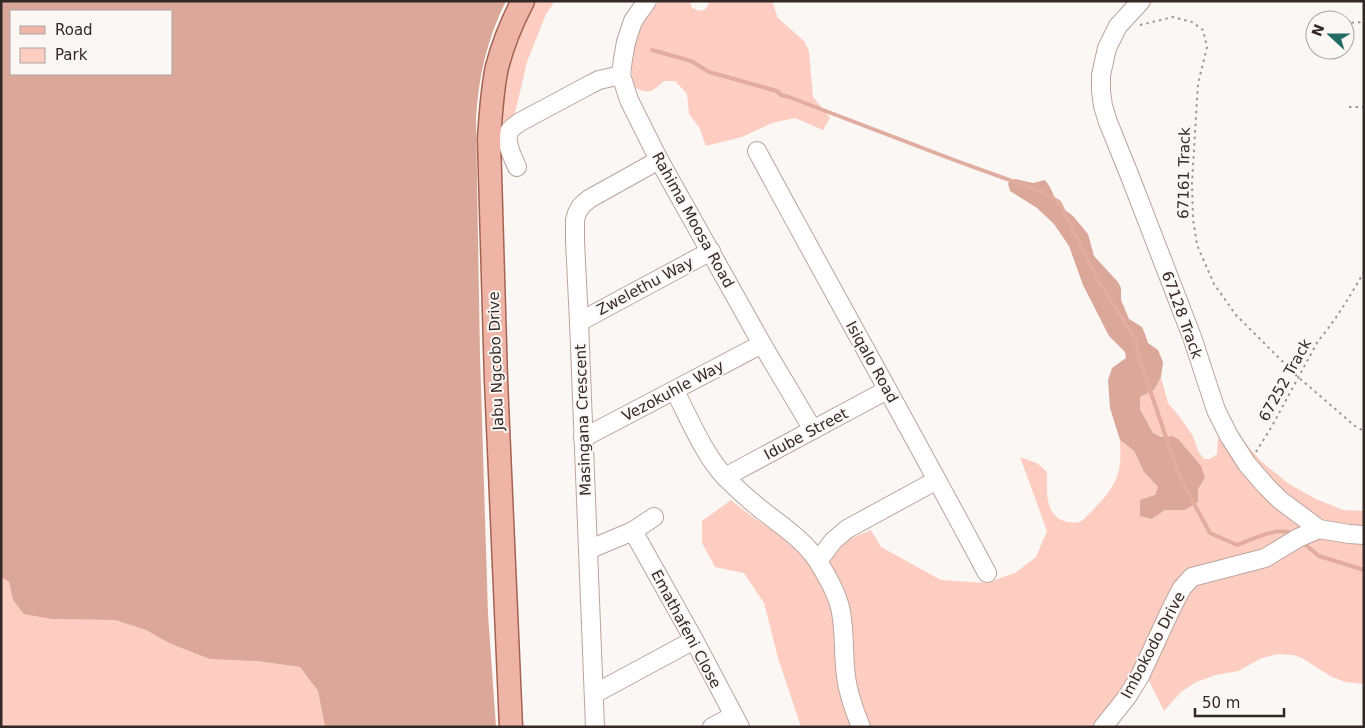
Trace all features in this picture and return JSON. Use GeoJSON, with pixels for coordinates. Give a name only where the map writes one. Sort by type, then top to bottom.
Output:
{"type":"FeatureCollection","features":[{"type":"Feature","properties":{"kind":"main road","name":"Jabu Ngcobo Drive"},"geometry":{"type":"LineString","coordinates":[[511,727],[496,380],[489,138],[497,68],[502,48],[523,1]]}},
{"type":"Feature","properties":{"kind":"street","name":"Rahima Moosa Road"},"geometry":{"type":"LineString","coordinates":[[647,1],[633,21],[626,42],[621,75],[629,100],[659,160],[762,344],[813,430]]}},
{"type":"Feature","properties":{"kind":"street","name":"67128 Track"},"geometry":{"type":"LineString","coordinates":[[1142,1],[1118,26],[1107,48],[1101,75],[1103,106],[1192,336],[1216,410],[1229,436],[1247,464],[1280,500],[1319,529],[1364,535]]}},
{"type":"Feature","properties":{"kind":"street"},"geometry":{"type":"LineString","coordinates":[[517,167],[508,140],[510,130],[520,122],[599,80],[621,75]]}},
{"type":"Feature","properties":{"kind":"street","name":"Isiqalo Road"},"geometry":{"type":"LineString","coordinates":[[757,151],[986,573]]}},
{"type":"Feature","properties":{"kind":"street","name":"Masingana Crescent"},"geometry":{"type":"LineString","coordinates":[[595,727],[575,220],[581,206],[588,199],[659,160]]}},
{"type":"Feature","properties":{"kind":"street","name":"Zwelethu Way"},"geometry":{"type":"LineString","coordinates":[[579,322],[711,251]]}},
{"type":"Feature","properties":{"kind":"street","name":"Vezokuhle Way"},"geometry":{"type":"LineString","coordinates":[[583,438],[762,344]]}},
{"type":"Feature","properties":{"kind":"street","name":"Idube Street"},"geometry":{"type":"LineString","coordinates":[[725,477],[887,390]]}},
{"type":"Feature","properties":{"kind":"street"},"geometry":{"type":"LineString","coordinates":[[675,391],[703,444],[725,477],[788,530],[818,561],[839,603],[846,676],[849,692],[861,727]]}},
{"type":"Feature","properties":{"kind":"street"},"geometry":{"type":"LineString","coordinates":[[818,561],[833,541],[847,528],[937,480]]}},
{"type":"Feature","properties":{"kind":"street"},"geometry":{"type":"LineString","coordinates":[[588,550],[633,531],[654,517]]}},
{"type":"Feature","properties":{"kind":"street","name":"Imbokodo Drive"},"geometry":{"type":"LineString","coordinates":[[1103,727],[1127,697],[1140,676],[1172,605],[1182,588],[1192,577],[1265,558],[1298,538],[1319,529]]}},
{"type":"Feature","properties":{"kind":"street","name":"Emathafeni Close"},"geometry":{"type":"LineString","coordinates":[[633,531],[694,640],[736,721]]}},
{"type":"Feature","properties":{"kind":"street"},"geometry":{"type":"LineString","coordinates":[[594,694],[694,640]]}},
{"type":"Feature","properties":{"kind":"street"},"geometry":{"type":"LineString","coordinates":[[712,727],[736,721]]}},
{"type":"Feature","properties":{"kind":"path","name":"67161 Track"},"geometry":{"type":"LineString","coordinates":[[1118,26],[1142,25],[1173,17],[1192,22],[1203,30],[1207,47],[1198,84],[1192,183],[1193,219],[1197,245],[1214,284],[1236,315],[1298,377],[1354,426],[1364,431]]}},
{"type":"Feature","properties":{"kind":"path"},"geometry":{"type":"LineString","coordinates":[[1349,107],[1364,108]]}},
{"type":"Feature","properties":{"kind":"path","name":"67252 Track"},"geometry":{"type":"LineString","coordinates":[[1247,464],[1272,426],[1318,341],[1328,330],[1364,272]]}},
{"type":"Feature","properties":{"kind":"green space"},"geometry":{"type":"Polygon","coordinates":[[[537,1],[555,1],[546,14],[527,62],[515,113],[507,122],[501,122],[505,90],[512,60],[523,30],[537,1]]]}},
{"type":"Feature","properties":{"kind":"green space"},"geometry":{"type":"Polygon","coordinates":[[[660,1],[690,1],[692,8],[701,11],[705,10],[709,1],[772,1],[778,18],[804,41],[809,51],[813,97],[830,118],[823,130],[795,118],[772,123],[742,137],[706,146],[699,127],[689,114],[687,94],[675,81],[664,81],[656,88],[647,92],[634,87],[632,63],[636,41],[652,10],[660,1]]]}},
{"type":"Feature","properties":{"kind":"green space"},"geometry":{"type":"Polygon","coordinates":[[[1161,377],[1168,403],[1193,436],[1198,451],[1204,459],[1210,459],[1217,454],[1218,439],[1224,437],[1242,440],[1262,462],[1289,484],[1316,499],[1343,510],[1364,511],[1364,684],[1345,682],[1330,676],[1302,658],[1278,654],[1262,658],[1238,671],[1216,675],[1196,682],[1181,692],[1164,711],[1147,677],[1122,693],[1092,727],[868,727],[861,710],[825,560],[847,540],[871,530],[881,547],[941,580],[986,583],[1015,573],[1036,557],[1047,531],[1020,457],[1037,463],[1047,472],[1048,500],[1053,513],[1064,521],[1076,523],[1083,520],[1101,501],[1115,481],[1120,464],[1120,440],[1134,451],[1144,472],[1158,487],[1152,519],[1165,510],[1185,510],[1198,502],[1198,489],[1205,478],[1172,436],[1161,437],[1153,433],[1140,409],[1140,397],[1154,390],[1161,377]]]}},
{"type":"Feature","properties":{"kind":"green space"},"geometry":{"type":"Polygon","coordinates":[[[731,500],[781,536],[807,561],[830,595],[853,727],[801,727],[778,658],[764,603],[744,573],[715,567],[702,543],[702,521],[731,500]]]}},
{"type":"Feature","properties":{"kind":"green space"},"geometry":{"type":"Polygon","coordinates":[[[1,577],[9,582],[13,600],[52,619],[115,620],[146,630],[169,643],[257,661],[300,667],[318,691],[325,727],[1,727],[1,577]]]}},
{"type":"Feature","properties":{"kind":"shaded area"},"geometry":{"type":"Polygon","coordinates":[[[1,1],[506,1],[489,44],[481,74],[476,120],[480,356],[488,614],[496,727],[325,727],[318,691],[300,667],[257,661],[210,659],[169,643],[146,630],[115,620],[52,619],[24,614],[13,600],[9,582],[1,577],[1,1]]]}},
{"type":"Feature","properties":{"kind":"shaded area"},"geometry":{"type":"Polygon","coordinates":[[[1015,179],[1033,183],[1045,180],[1058,205],[1073,216],[1088,234],[1094,256],[1118,282],[1121,288],[1121,300],[1129,319],[1142,327],[1148,343],[1158,350],[1163,362],[1161,377],[1154,390],[1140,397],[1140,409],[1153,433],[1161,437],[1172,436],[1178,439],[1201,466],[1205,478],[1198,489],[1198,502],[1185,510],[1165,510],[1152,519],[1140,516],[1140,500],[1155,495],[1158,487],[1144,472],[1134,451],[1120,440],[1110,408],[1108,380],[1112,368],[1126,358],[1125,352],[1109,336],[1083,285],[1069,246],[1054,224],[1037,208],[1010,191],[1008,183],[1015,179]]]}},
{"type":"Feature","properties":{"kind":"waterway"},"geometry":{"type":"LineString","coordinates":[[652,50],[691,61],[709,72],[777,91],[781,95],[1040,191],[1059,202],[1100,283],[1136,341],[1139,358],[1180,478],[1210,533],[1237,545],[1273,532],[1280,531],[1292,534]]}},
{"type":"Feature","properties":{"kind":"waterway"},"geometry":{"type":"LineString","coordinates":[[1302,542],[1319,556],[1364,570]]}}]}
